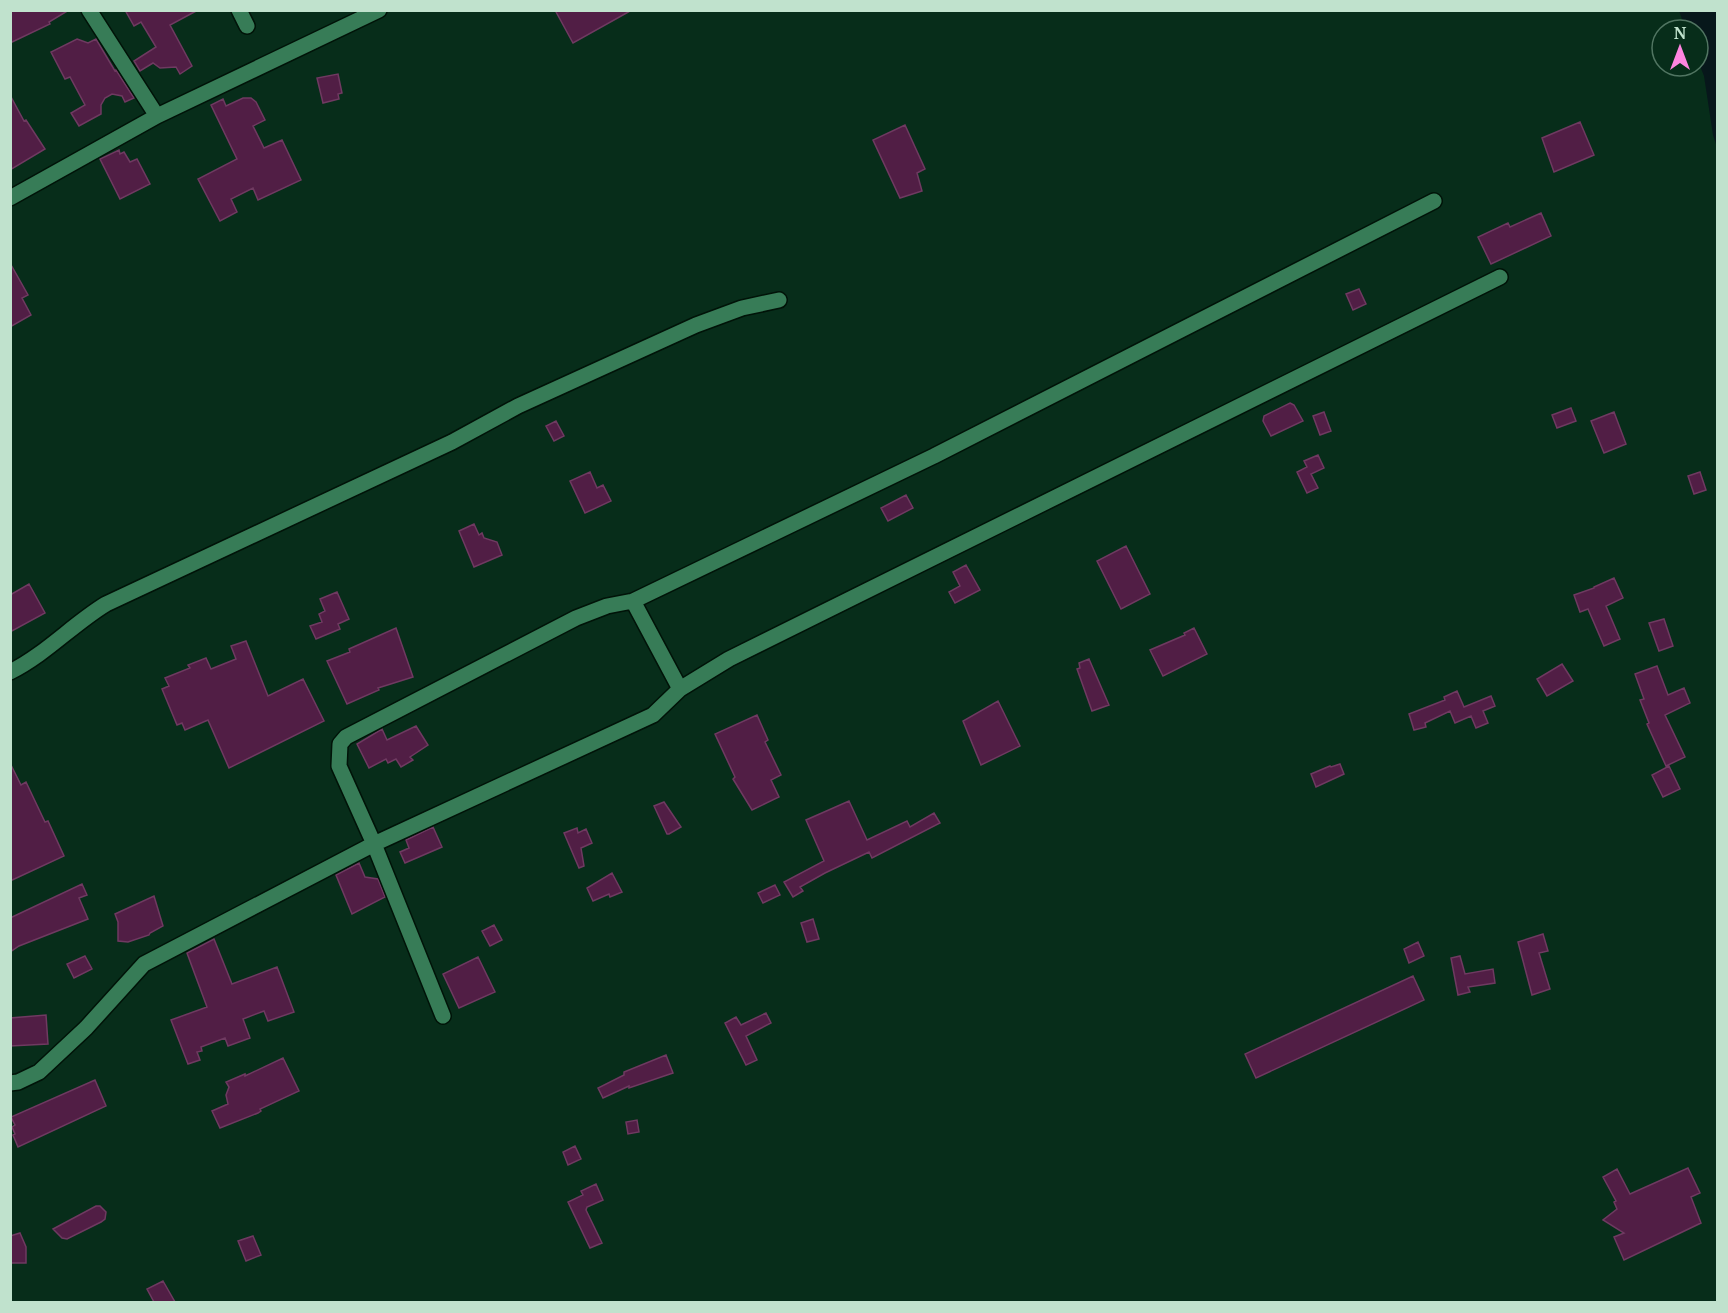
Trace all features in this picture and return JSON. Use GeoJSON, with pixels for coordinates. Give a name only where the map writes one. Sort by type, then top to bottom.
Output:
{"type":"FeatureCollection","features":[{"type":"Feature","properties":{"kind":"street"},"geometry":{"type":"LineString","coordinates":[[89,10],[157,116]]}},
{"type":"Feature","properties":{"kind":"street"},"geometry":{"type":"LineString","coordinates":[[238,10],[247,26]]}},
{"type":"Feature","properties":{"kind":"street"},"geometry":{"type":"LineString","coordinates":[[10,198],[157,116],[379,10]]}},
{"type":"Feature","properties":{"kind":"street"},"geometry":{"type":"LineString","coordinates":[[443,1016],[374,844],[339,766],[340,744],[346,737],[576,618],[607,606],[633,601],[934,456],[1434,201]]}},
{"type":"Feature","properties":{"kind":"street"},"geometry":{"type":"LineString","coordinates":[[10,1083],[18,1082],[39,1072],[86,1028],[144,963],[374,844],[653,715],[680,688],[740,654],[1500,277]]}},
{"type":"Feature","properties":{"kind":"street"},"geometry":{"type":"LineString","coordinates":[[10,672],[63,637],[83,618],[106,604],[452,442],[518,406],[675,334],[742,308],[779,300]]}},
{"type":"Feature","properties":{"kind":"street"},"geometry":{"type":"LineString","coordinates":[[633,601],[680,688]]}},
{"type":"Feature","properties":{"kind":"shaded area"},"geometry":{"type":"Polygon","coordinates":[[[1679,11],[1717,11],[1717,147],[1704,78],[1710,78],[1710,18],[1682,18],[1679,11]]]}},
{"type":"Feature","properties":{"kind":"building"},"geometry":{"type":"Polygon","coordinates":[[[10,10],[69,10],[49,22],[50,24],[10,43],[10,10]]]}},
{"type":"Feature","properties":{"kind":"building"},"geometry":{"type":"Polygon","coordinates":[[[125,10],[198,10],[170,25],[192,66],[180,74],[176,67],[160,68],[153,63],[140,71],[134,61],[156,47],[141,22],[134,26],[125,10]]]}},
{"type":"Feature","properties":{"kind":"building"},"geometry":{"type":"Polygon","coordinates":[[[555,10],[632,10],[573,43],[555,10]]]}},
{"type":"Feature","properties":{"kind":"building"},"geometry":{"type":"Polygon","coordinates":[[[77,39],[88,43],[96,39],[134,98],[125,102],[122,96],[112,94],[105,98],[101,105],[101,114],[79,126],[71,113],[85,105],[70,77],[65,79],[51,52],[77,39]]]}},
{"type":"Feature","properties":{"kind":"building"},"geometry":{"type":"Polygon","coordinates":[[[338,74],[342,93],[338,94],[339,99],[323,103],[317,78],[338,74]]]}},
{"type":"Feature","properties":{"kind":"building"},"geometry":{"type":"Polygon","coordinates":[[[10,95],[24,121],[26,120],[45,149],[10,170],[10,95]]]}},
{"type":"Feature","properties":{"kind":"building"},"geometry":{"type":"Polygon","coordinates":[[[243,98],[251,98],[256,102],[265,120],[253,126],[264,148],[282,140],[301,180],[258,200],[253,188],[231,199],[237,212],[220,221],[198,179],[237,159],[211,105],[223,99],[226,106],[243,98]]]}},
{"type":"Feature","properties":{"kind":"building"},"geometry":{"type":"Polygon","coordinates":[[[1580,122],[1594,155],[1554,172],[1542,138],[1580,122]]]}},
{"type":"Feature","properties":{"kind":"building"},"geometry":{"type":"Polygon","coordinates":[[[905,125],[925,169],[917,173],[922,191],[900,198],[873,140],[905,125]]]}},
{"type":"Feature","properties":{"kind":"building"},"geometry":{"type":"Polygon","coordinates":[[[119,150],[120,154],[124,152],[130,162],[137,159],[150,184],[120,199],[100,159],[119,150]]]}},
{"type":"Feature","properties":{"kind":"building"},"geometry":{"type":"Polygon","coordinates":[[[1541,213],[1551,236],[1491,264],[1478,237],[1508,223],[1510,227],[1541,213]]]}},
{"type":"Feature","properties":{"kind":"building"},"geometry":{"type":"Polygon","coordinates":[[[10,263],[28,295],[22,298],[31,315],[10,327],[10,263]]]}},
{"type":"Feature","properties":{"kind":"building"},"geometry":{"type":"Polygon","coordinates":[[[1359,289],[1366,304],[1353,310],[1346,294],[1359,289]]]}},
{"type":"Feature","properties":{"kind":"building"},"geometry":{"type":"Polygon","coordinates":[[[1290,403],[1294,405],[1303,421],[1271,436],[1263,421],[1264,416],[1290,403]]]}},
{"type":"Feature","properties":{"kind":"building"},"geometry":{"type":"Polygon","coordinates":[[[1571,408],[1576,421],[1557,428],[1552,415],[1571,408]]]}},
{"type":"Feature","properties":{"kind":"building"},"geometry":{"type":"Polygon","coordinates":[[[1324,412],[1331,431],[1320,435],[1313,416],[1324,412]]]}},
{"type":"Feature","properties":{"kind":"building"},"geometry":{"type":"Polygon","coordinates":[[[1614,412],[1626,444],[1604,453],[1591,421],[1614,412]]]}},
{"type":"Feature","properties":{"kind":"building"},"geometry":{"type":"Polygon","coordinates":[[[556,421],[564,436],[554,441],[546,426],[556,421]]]}},
{"type":"Feature","properties":{"kind":"building"},"geometry":{"type":"Polygon","coordinates":[[[1318,455],[1324,468],[1311,474],[1318,488],[1307,493],[1297,472],[1307,467],[1304,461],[1318,455]]]}},
{"type":"Feature","properties":{"kind":"building"},"geometry":{"type":"Polygon","coordinates":[[[590,472],[597,488],[603,485],[611,501],[585,513],[570,481],[590,472]]]}},
{"type":"Feature","properties":{"kind":"building"},"geometry":{"type":"Polygon","coordinates":[[[1700,472],[1706,490],[1694,494],[1688,476],[1700,472]]]}},
{"type":"Feature","properties":{"kind":"building"},"geometry":{"type":"Polygon","coordinates":[[[906,495],[913,508],[888,521],[881,508],[906,495]]]}},
{"type":"Feature","properties":{"kind":"building"},"geometry":{"type":"Polygon","coordinates":[[[474,524],[479,535],[482,533],[484,538],[497,542],[502,555],[474,567],[459,531],[474,524]]]}},
{"type":"Feature","properties":{"kind":"building"},"geometry":{"type":"Polygon","coordinates":[[[1126,546],[1150,594],[1121,609],[1097,561],[1126,546]]]}},
{"type":"Feature","properties":{"kind":"building"},"geometry":{"type":"Polygon","coordinates":[[[966,565],[980,590],[955,603],[949,592],[960,586],[953,572],[966,565]]]}},
{"type":"Feature","properties":{"kind":"building"},"geometry":{"type":"Polygon","coordinates":[[[1614,578],[1623,598],[1606,606],[1620,639],[1604,646],[1588,609],[1580,612],[1574,595],[1614,578]]]}},
{"type":"Feature","properties":{"kind":"building"},"geometry":{"type":"Polygon","coordinates":[[[29,584],[45,613],[10,632],[10,595],[29,584]]]}},
{"type":"Feature","properties":{"kind":"building"},"geometry":{"type":"Polygon","coordinates":[[[337,592],[349,619],[338,624],[340,629],[316,639],[310,626],[322,622],[319,614],[325,611],[320,599],[337,592]]]}},
{"type":"Feature","properties":{"kind":"building"},"geometry":{"type":"Polygon","coordinates":[[[1664,619],[1673,646],[1659,651],[1649,623],[1664,619]]]}},
{"type":"Feature","properties":{"kind":"building"},"geometry":{"type":"Polygon","coordinates":[[[396,628],[413,677],[378,688],[379,690],[347,704],[327,661],[350,652],[349,649],[396,628]]]}},
{"type":"Feature","properties":{"kind":"building"},"geometry":{"type":"Polygon","coordinates":[[[1194,628],[1207,654],[1163,676],[1150,650],[1185,635],[1184,633],[1194,628]]]}},
{"type":"Feature","properties":{"kind":"building"},"geometry":{"type":"Polygon","coordinates":[[[246,641],[268,696],[303,679],[324,721],[229,768],[208,720],[185,730],[182,723],[177,725],[162,689],[169,686],[165,678],[190,668],[188,665],[206,658],[211,669],[236,659],[231,646],[246,641]]]}},
{"type":"Feature","properties":{"kind":"building"},"geometry":{"type":"Polygon","coordinates":[[[1089,659],[1109,705],[1092,711],[1077,669],[1080,668],[1079,663],[1089,659]]]}},
{"type":"Feature","properties":{"kind":"building"},"geometry":{"type":"Polygon","coordinates":[[[1562,664],[1573,681],[1547,696],[1537,679],[1562,664]]]}},
{"type":"Feature","properties":{"kind":"building"},"geometry":{"type":"Polygon","coordinates":[[[1657,666],[1668,695],[1684,688],[1690,703],[1665,715],[1685,757],[1666,766],[1647,724],[1649,723],[1640,700],[1644,699],[1635,674],[1657,666]]]}},
{"type":"Feature","properties":{"kind":"building"},"geometry":{"type":"Polygon","coordinates":[[[1457,691],[1464,707],[1491,696],[1495,706],[1483,711],[1488,723],[1476,728],[1471,716],[1455,723],[1450,711],[1425,723],[1426,727],[1414,730],[1409,714],[1445,700],[1444,697],[1457,691]]]}},
{"type":"Feature","properties":{"kind":"building"},"geometry":{"type":"Polygon","coordinates":[[[998,701],[1020,746],[981,765],[963,721],[998,701]]]}},
{"type":"Feature","properties":{"kind":"building"},"geometry":{"type":"Polygon","coordinates":[[[757,715],[768,740],[765,742],[781,775],[771,780],[779,797],[752,810],[733,779],[735,777],[715,734],[757,715]]]}},
{"type":"Feature","properties":{"kind":"building"},"geometry":{"type":"Polygon","coordinates":[[[416,726],[428,745],[410,757],[413,760],[401,767],[396,759],[388,763],[386,759],[369,768],[357,744],[382,729],[387,740],[416,726]]]}},
{"type":"Feature","properties":{"kind":"building"},"geometry":{"type":"Polygon","coordinates":[[[10,763],[21,785],[26,782],[64,856],[10,881],[10,763]]]}},
{"type":"Feature","properties":{"kind":"building"},"geometry":{"type":"Polygon","coordinates":[[[1340,764],[1344,774],[1316,787],[1311,774],[1340,764]]]}},
{"type":"Feature","properties":{"kind":"building"},"geometry":{"type":"Polygon","coordinates":[[[1669,766],[1680,789],[1663,797],[1652,775],[1669,766]]]}},
{"type":"Feature","properties":{"kind":"building"},"geometry":{"type":"Polygon","coordinates":[[[849,801],[867,840],[907,821],[910,827],[934,813],[940,823],[872,858],[869,852],[825,873],[800,887],[803,891],[793,897],[784,882],[824,861],[806,820],[849,801]]]}},
{"type":"Feature","properties":{"kind":"building"},"geometry":{"type":"Polygon","coordinates":[[[664,802],[681,827],[669,834],[654,806],[664,802]]]}},
{"type":"Feature","properties":{"kind":"building"},"geometry":{"type":"Polygon","coordinates":[[[433,827],[442,847],[405,863],[400,852],[409,848],[406,840],[433,827]]]}},
{"type":"Feature","properties":{"kind":"building"},"geometry":{"type":"Polygon","coordinates":[[[577,828],[578,833],[586,829],[592,843],[581,848],[584,866],[579,868],[564,833],[577,828]]]}},
{"type":"Feature","properties":{"kind":"building"},"geometry":{"type":"Polygon","coordinates":[[[359,863],[365,877],[378,879],[385,897],[352,914],[336,875],[359,863]]]}},
{"type":"Feature","properties":{"kind":"building"},"geometry":{"type":"Polygon","coordinates":[[[612,873],[622,892],[610,897],[609,894],[593,901],[587,888],[612,873]]]}},
{"type":"Feature","properties":{"kind":"building"},"geometry":{"type":"Polygon","coordinates":[[[82,884],[87,895],[79,898],[88,919],[19,946],[10,952],[10,918],[82,884]]]}},
{"type":"Feature","properties":{"kind":"building"},"geometry":{"type":"Polygon","coordinates":[[[775,885],[780,895],[763,903],[758,893],[775,885]]]}},
{"type":"Feature","properties":{"kind":"building"},"geometry":{"type":"Polygon","coordinates":[[[154,896],[163,926],[149,935],[128,942],[118,941],[118,922],[115,914],[154,896]]]}},
{"type":"Feature","properties":{"kind":"building"},"geometry":{"type":"Polygon","coordinates":[[[813,919],[819,939],[807,942],[801,923],[813,919]]]}},
{"type":"Feature","properties":{"kind":"building"},"geometry":{"type":"Polygon","coordinates":[[[494,925],[502,940],[490,946],[482,931],[494,925]]]}},
{"type":"Feature","properties":{"kind":"building"},"geometry":{"type":"Polygon","coordinates":[[[1543,934],[1548,951],[1539,953],[1550,989],[1532,995],[1518,942],[1543,934]]]}},
{"type":"Feature","properties":{"kind":"building"},"geometry":{"type":"Polygon","coordinates":[[[214,939],[232,984],[277,967],[294,1012],[268,1021],[264,1011],[243,1019],[250,1038],[228,1046],[225,1038],[201,1047],[202,1051],[197,1052],[200,1060],[188,1064],[171,1020],[207,1007],[187,953],[214,939]]]}},
{"type":"Feature","properties":{"kind":"building"},"geometry":{"type":"Polygon","coordinates":[[[1418,942],[1424,956],[1409,963],[1404,949],[1418,942]]]}},
{"type":"Feature","properties":{"kind":"building"},"geometry":{"type":"Polygon","coordinates":[[[85,956],[92,969],[74,978],[67,964],[85,956]]]}},
{"type":"Feature","properties":{"kind":"building"},"geometry":{"type":"Polygon","coordinates":[[[1460,956],[1465,974],[1493,969],[1495,983],[1468,987],[1470,992],[1458,995],[1451,958],[1460,956]]]}},
{"type":"Feature","properties":{"kind":"building"},"geometry":{"type":"Polygon","coordinates":[[[478,957],[495,992],[459,1008],[443,974],[478,957]]]}},
{"type":"Feature","properties":{"kind":"building"},"geometry":{"type":"Polygon","coordinates":[[[1413,976],[1424,1000],[1256,1078],[1245,1054],[1413,976]]]}},
{"type":"Feature","properties":{"kind":"building"},"geometry":{"type":"Polygon","coordinates":[[[766,1013],[771,1023],[746,1036],[757,1060],[746,1065],[725,1023],[736,1017],[741,1025],[766,1013]]]}},
{"type":"Feature","properties":{"kind":"building"},"geometry":{"type":"Polygon","coordinates":[[[46,1015],[48,1044],[10,1046],[10,1018],[46,1015]]]}},
{"type":"Feature","properties":{"kind":"building"},"geometry":{"type":"Polygon","coordinates":[[[666,1055],[673,1073],[629,1088],[629,1086],[603,1098],[598,1088],[624,1075],[624,1072],[666,1055]]]}},
{"type":"Feature","properties":{"kind":"building"},"geometry":{"type":"Polygon","coordinates":[[[283,1058],[299,1091],[260,1109],[258,1113],[220,1128],[212,1111],[228,1104],[226,1095],[229,1087],[226,1082],[245,1074],[245,1076],[283,1058]]]}},
{"type":"Feature","properties":{"kind":"building"},"geometry":{"type":"Polygon","coordinates":[[[95,1080],[106,1106],[18,1147],[13,1135],[15,1134],[12,1127],[15,1125],[11,1117],[95,1080]]]}},
{"type":"Feature","properties":{"kind":"building"},"geometry":{"type":"Polygon","coordinates":[[[637,1120],[639,1132],[628,1134],[626,1122],[637,1120]]]}},
{"type":"Feature","properties":{"kind":"building"},"geometry":{"type":"Polygon","coordinates":[[[575,1146],[581,1159],[568,1165],[563,1152],[575,1146]]]}},
{"type":"Feature","properties":{"kind":"building"},"geometry":{"type":"Polygon","coordinates":[[[1688,1168],[1700,1193],[1691,1197],[1701,1223],[1624,1260],[1614,1237],[1624,1233],[1603,1220],[1617,1209],[1614,1202],[1616,1201],[1603,1177],[1617,1169],[1630,1194],[1688,1168]]]}},
{"type":"Feature","properties":{"kind":"building"},"geometry":{"type":"Polygon","coordinates":[[[596,1184],[603,1200],[587,1207],[586,1210],[602,1243],[590,1248],[568,1202],[583,1195],[581,1191],[596,1184]]]}},
{"type":"Feature","properties":{"kind":"building"},"geometry":{"type":"Polygon","coordinates":[[[100,1206],[106,1212],[105,1219],[101,1222],[67,1239],[62,1238],[53,1229],[100,1206]]]}},
{"type":"Feature","properties":{"kind":"building"},"geometry":{"type":"Polygon","coordinates":[[[20,1233],[26,1247],[26,1263],[10,1263],[10,1236],[20,1233]]]}},
{"type":"Feature","properties":{"kind":"building"},"geometry":{"type":"Polygon","coordinates":[[[253,1236],[261,1255],[246,1261],[238,1241],[253,1236]]]}},
{"type":"Feature","properties":{"kind":"building"},"geometry":{"type":"Polygon","coordinates":[[[163,1281],[175,1302],[154,1302],[147,1289],[163,1281]]]}}]}
